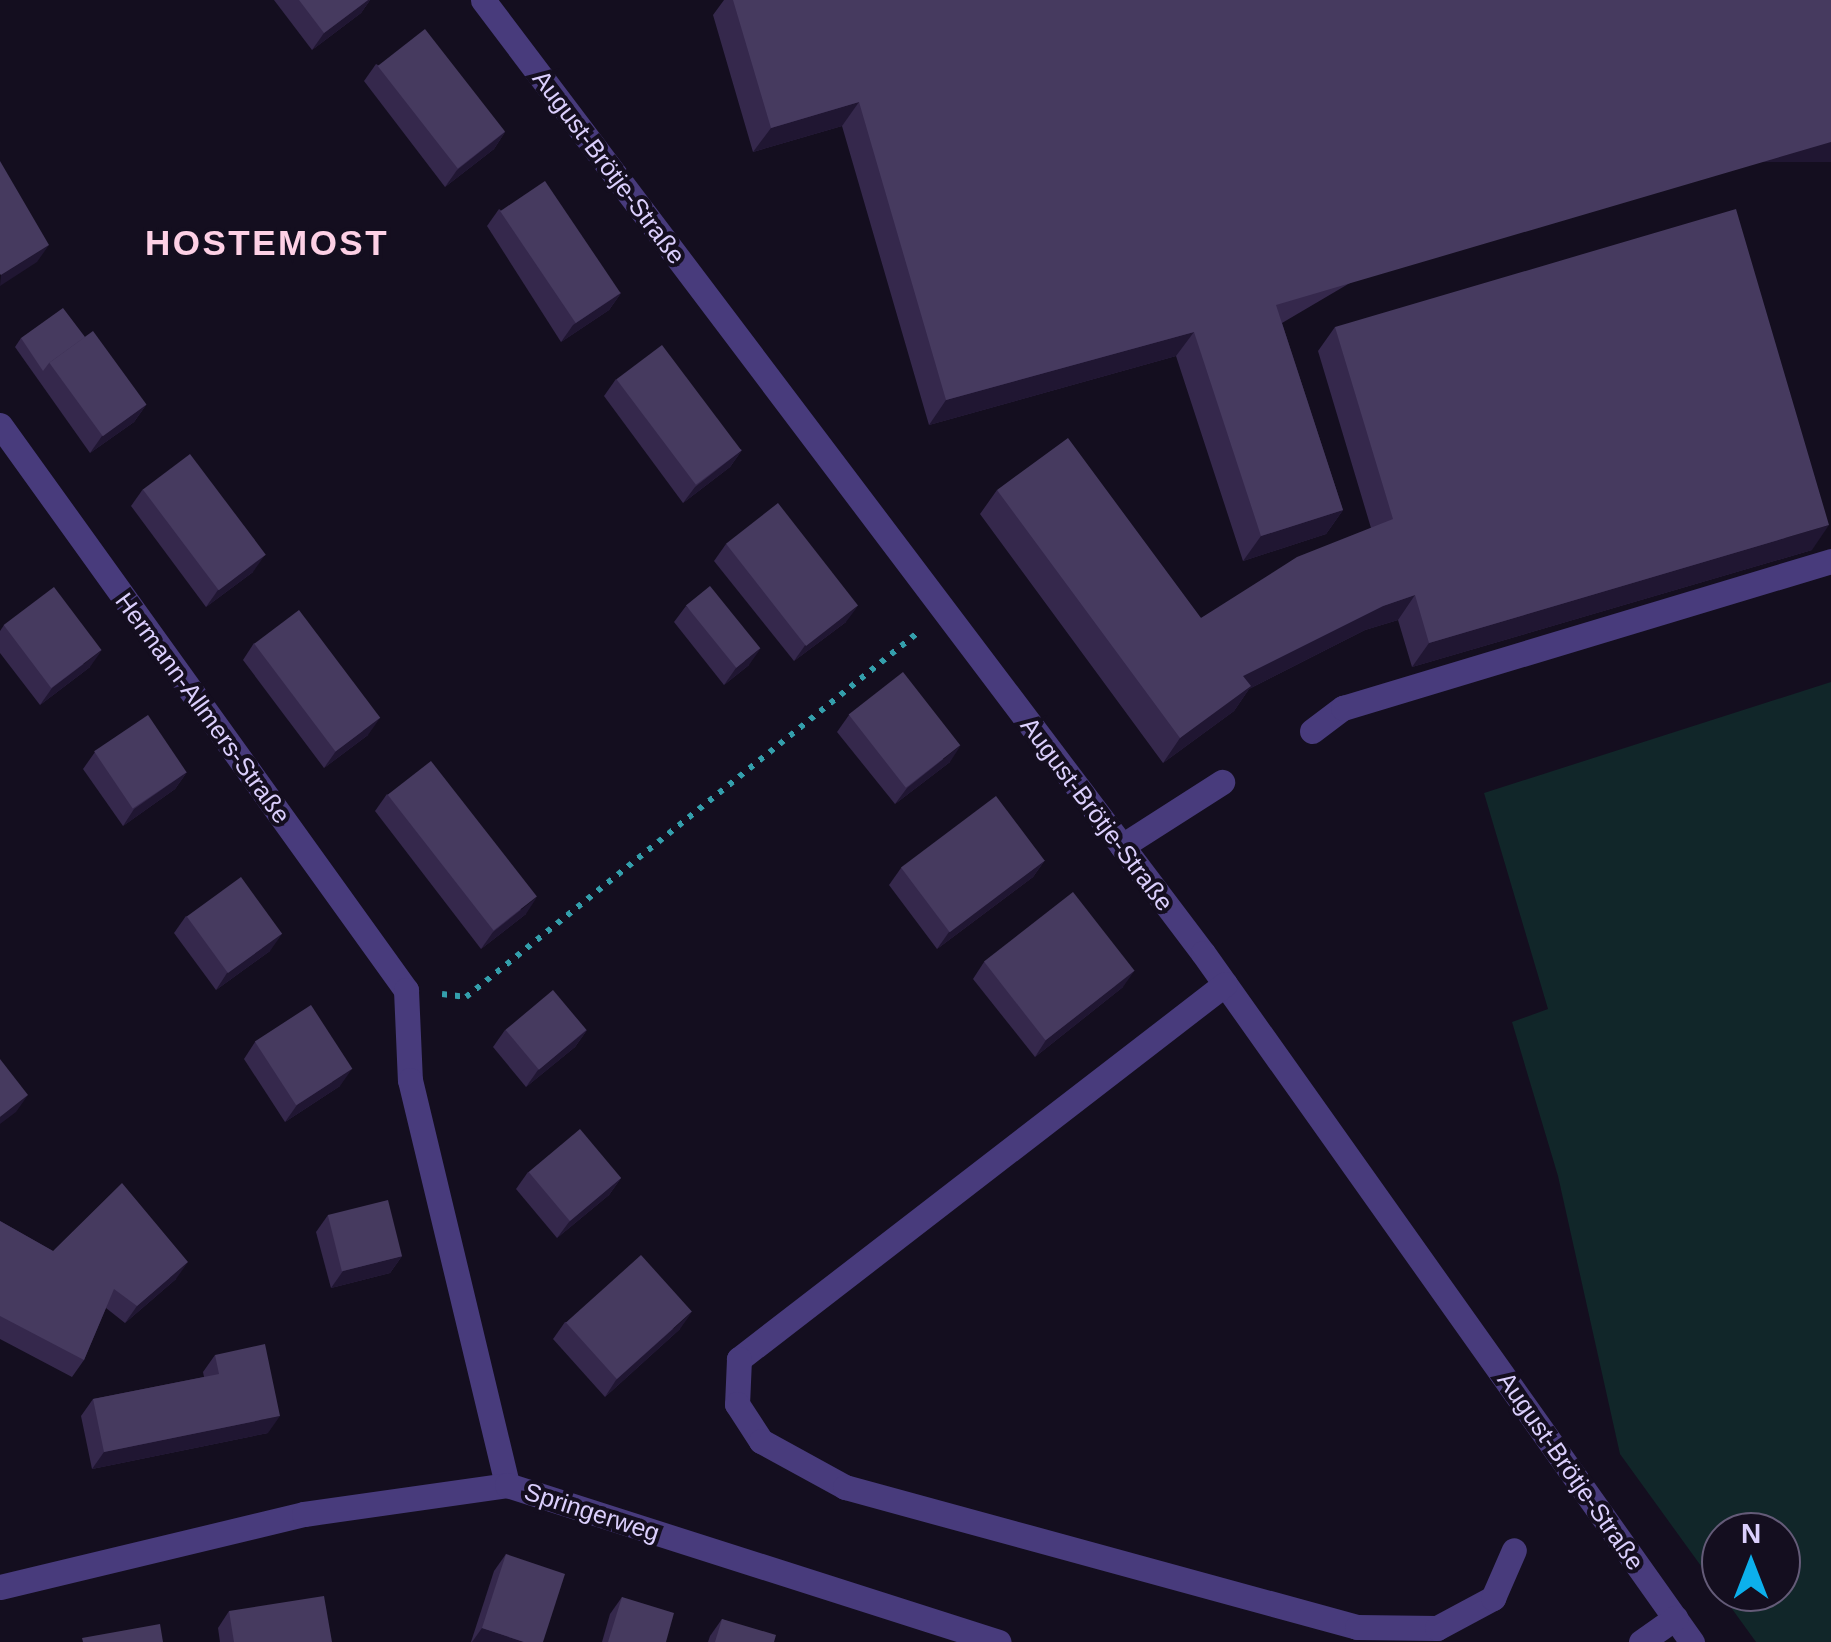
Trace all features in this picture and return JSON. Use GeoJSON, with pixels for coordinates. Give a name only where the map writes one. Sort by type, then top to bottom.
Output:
{"type":"FeatureCollection","features":[{"type":"Feature","properties":{"kind":"street","name":"August-Brötje-Straße"},"geometry":{"type":"LineString","coordinates":[[484,0],[1225,984],[1692,1642]]}},
{"type":"Feature","properties":{"kind":"street","name":"Hermann-Allmers-Straße"},"geometry":{"type":"LineString","coordinates":[[0,426],[406,990]]}},
{"type":"Feature","properties":{"kind":"street"},"geometry":{"type":"LineString","coordinates":[[1312,731],[1343,708],[1831,562]]}},
{"type":"Feature","properties":{"kind":"street"},"geometry":{"type":"LineString","coordinates":[[1122,846],[1222,782]]}},
{"type":"Feature","properties":{"kind":"street"},"geometry":{"type":"LineString","coordinates":[[1225,984],[739,1359],[737,1404],[762,1441],[845,1488],[1357,1627],[1437,1628],[1493,1598],[1514,1550]]}},
{"type":"Feature","properties":{"kind":"street"},"geometry":{"type":"LineString","coordinates":[[406,990],[410,1080],[507,1485]]}},
{"type":"Feature","properties":{"kind":"street","name":"Springerweg"},"geometry":{"type":"LineString","coordinates":[[0,1587],[304,1514],[507,1485],[999,1642]]}},
{"type":"Feature","properties":{"kind":"street"},"geometry":{"type":"LineString","coordinates":[[1641,1642],[1675,1618]]}},
{"type":"Feature","properties":{"kind":"path"},"geometry":{"type":"LineString","coordinates":[[406,990],[466,997],[943,612]]}},
{"type":"Feature","properties":{"kind":"green space"},"geometry":{"type":"Polygon","coordinates":[[[1831,682],[1831,1642],[1756,1642],[1734,1612],[1801,1612],[1801,1512],[1701,1512],[1701,1566],[1620,1454],[1558,1176],[1512,1022],[1548,1009],[1484,793],[1831,682]]]}},
{"type":"Feature","properties":{"kind":"building"},"geometry":{"type":"Polygon","coordinates":[[[299,0],[368,0],[324,33],[299,0]]]}},
{"type":"Feature","properties":{"kind":"building"},"geometry":{"type":"Polygon","coordinates":[[[733,0],[1831,0],[1831,142],[1276,305],[1343,510],[1261,536],[1194,332],[946,400],[859,102],[771,128],[733,0]]]}},
{"type":"Feature","properties":{"kind":"building"},"geometry":{"type":"Polygon","coordinates":[[[425,29],[505,131],[458,168],[378,66],[425,29]]]}},
{"type":"Feature","properties":{"kind":"building"},"geometry":{"type":"Polygon","coordinates":[[[0,161],[49,245],[1,275],[0,274],[0,161]]]}},
{"type":"Feature","properties":{"kind":"building"},"geometry":{"type":"Polygon","coordinates":[[[545,181],[620,293],[576,323],[500,211],[545,181]]]}},
{"type":"Feature","properties":{"kind":"building"},"geometry":{"type":"Polygon","coordinates":[[[1736,209],[1829,525],[1429,643],[1415,595],[1383,606],[1243,676],[1251,686],[1180,738],[997,490],[1068,438],[1201,618],[1297,557],[1393,519],[1335,327],[1736,209]]]}},
{"type":"Feature","properties":{"kind":"building"},"geometry":{"type":"Polygon","coordinates":[[[63,308],[85,337],[43,371],[21,338],[63,308]]]}},
{"type":"Feature","properties":{"kind":"building"},"geometry":{"type":"Polygon","coordinates":[[[93,331],[146,405],[103,436],[49,363],[93,331]]]}},
{"type":"Feature","properties":{"kind":"building"},"geometry":{"type":"Polygon","coordinates":[[[662,345],[741,450],[696,485],[616,379],[662,345]]]}},
{"type":"Feature","properties":{"kind":"building"},"geometry":{"type":"Polygon","coordinates":[[[190,454],[266,555],[219,590],[143,490],[190,454]]]}},
{"type":"Feature","properties":{"kind":"building"},"geometry":{"type":"Polygon","coordinates":[[[778,503],[858,605],[806,646],[726,544],[778,503]]]}},
{"type":"Feature","properties":{"kind":"building"},"geometry":{"type":"Polygon","coordinates":[[[710,586],[760,648],[736,668],[686,606],[710,586]]]}},
{"type":"Feature","properties":{"kind":"building"},"geometry":{"type":"Polygon","coordinates":[[[54,587],[102,650],[51,688],[4,625],[54,587]]]}},
{"type":"Feature","properties":{"kind":"building"},"geometry":{"type":"Polygon","coordinates":[[[299,610],[380,718],[336,752],[254,644],[299,610]]]}},
{"type":"Feature","properties":{"kind":"building"},"geometry":{"type":"Polygon","coordinates":[[[903,672],[960,745],[906,788],[849,714],[903,672]]]}},
{"type":"Feature","properties":{"kind":"building"},"geometry":{"type":"Polygon","coordinates":[[[148,715],[187,772],[133,809],[94,751],[148,715]]]}},
{"type":"Feature","properties":{"kind":"building"},"geometry":{"type":"Polygon","coordinates":[[[431,761],[537,897],[494,930],[388,795],[431,761]]]}},
{"type":"Feature","properties":{"kind":"building"},"geometry":{"type":"Polygon","coordinates":[[[996,796],[1045,861],[950,932],[901,868],[996,796]]]}},
{"type":"Feature","properties":{"kind":"building"},"geometry":{"type":"Polygon","coordinates":[[[241,877],[282,934],[228,973],[187,916],[241,877]]]}},
{"type":"Feature","properties":{"kind":"building"},"geometry":{"type":"Polygon","coordinates":[[[1073,892],[1135,971],[1046,1040],[984,962],[1073,892]]]}},
{"type":"Feature","properties":{"kind":"building"},"geometry":{"type":"Polygon","coordinates":[[[553,990],[586,1030],[539,1070],[506,1030],[553,990]]]}},
{"type":"Feature","properties":{"kind":"building"},"geometry":{"type":"Polygon","coordinates":[[[311,1005],[352,1069],[296,1105],[255,1041],[311,1005]]]}},
{"type":"Feature","properties":{"kind":"building"},"geometry":{"type":"Polygon","coordinates":[[[0,1059],[28,1095],[0,1117],[0,1059]]]}},
{"type":"Feature","properties":{"kind":"building"},"geometry":{"type":"Polygon","coordinates":[[[580,1129],[621,1178],[570,1221],[529,1172],[580,1129]]]}},
{"type":"Feature","properties":{"kind":"building"},"geometry":{"type":"Polygon","coordinates":[[[122,1183],[188,1262],[137,1306],[114,1289],[84,1360],[0,1316],[0,1221],[53,1251],[122,1183]]]}},
{"type":"Feature","properties":{"kind":"building"},"geometry":{"type":"Polygon","coordinates":[[[388,1200],[402,1256],[342,1271],[328,1215],[388,1200]]]}},
{"type":"Feature","properties":{"kind":"building"},"geometry":{"type":"Polygon","coordinates":[[[641,1255],[692,1311],[617,1379],[566,1323],[641,1255]]]}},
{"type":"Feature","properties":{"kind":"building"},"geometry":{"type":"Polygon","coordinates":[[[265,1344],[280,1416],[104,1452],[93,1399],[219,1374],[215,1355],[265,1344]]]}},
{"type":"Feature","properties":{"kind":"building"},"geometry":{"type":"Polygon","coordinates":[[[506,1554],[565,1574],[543,1642],[524,1642],[482,1628],[506,1554]]]}},
{"type":"Feature","properties":{"kind":"building"},"geometry":{"type":"Polygon","coordinates":[[[324,1596],[332,1642],[234,1642],[229,1611],[324,1596]]]}},
{"type":"Feature","properties":{"kind":"building"},"geometry":{"type":"Polygon","coordinates":[[[622,1597],[674,1613],[666,1642],[608,1642],[622,1597]]]}},
{"type":"Feature","properties":{"kind":"building"},"geometry":{"type":"Polygon","coordinates":[[[722,1619],[776,1635],[774,1642],[715,1642],[722,1619]]]}},
{"type":"Feature","properties":{"kind":"building"},"geometry":{"type":"Polygon","coordinates":[[[160,1624],[163,1642],[83,1642],[82,1638],[160,1624]]]}},
{"type":"Feature","properties":{"kind":"district","name":"HOSTEMOST"},"geometry":{"type":"Point","coordinates":[267,243]}}]}
